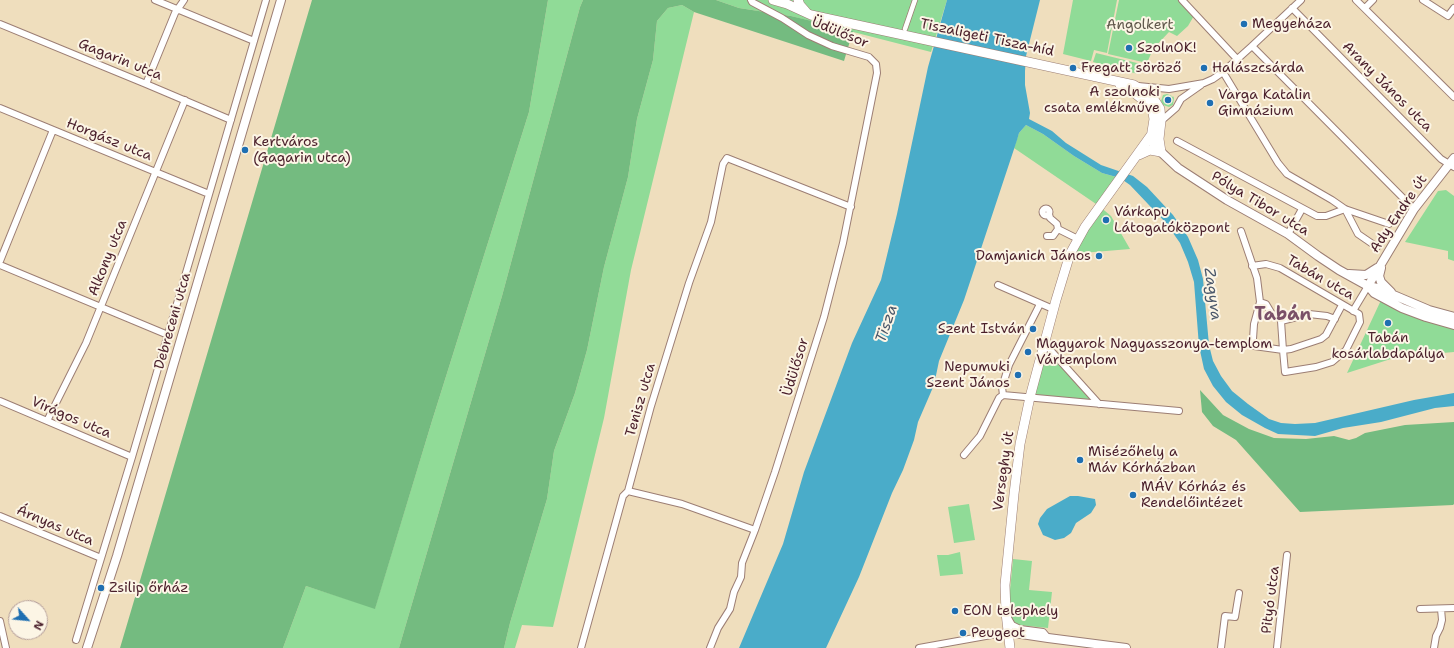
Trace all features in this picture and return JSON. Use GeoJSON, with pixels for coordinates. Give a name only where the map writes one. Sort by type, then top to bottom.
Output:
{"type":"FeatureCollection","features":[{"type":"Feature","properties":{"kind":"main road"},"geometry":{"type":"LineString","coordinates":[[774,0],[781,2],[795,2]]}},
{"type":"Feature","properties":{"kind":"main road","name":"Tiszaligeti Tisza-híd"},"geometry":{"type":"LineString","coordinates":[[795,2],[808,14],[907,32],[1134,85]]}},
{"type":"Feature","properties":{"kind":"main road"},"geometry":{"type":"LineString","coordinates":[[1112,80],[1156,106]]}},
{"type":"Feature","properties":{"kind":"main road"},"geometry":{"type":"LineString","coordinates":[[1134,85],[1149,94],[1156,106],[1161,121],[1159,139],[1161,152],[1150,150],[1140,152]]}},
{"type":"Feature","properties":{"kind":"main road"},"geometry":{"type":"LineString","coordinates":[[1152,138],[1156,106]]}},
{"type":"Feature","properties":{"kind":"main road","name":"Verseghy út"},"geometry":{"type":"LineString","coordinates":[[1010,648],[1006,613],[1005,585],[1020,444],[1030,397],[1054,304],[1070,254],[1078,239],[1099,206],[1128,166],[1152,138],[1161,121]]}},
{"type":"Feature","properties":{"kind":"street"},"geometry":{"type":"LineString","coordinates":[[155,0],[254,41]]}},
{"type":"Feature","properties":{"kind":"street"},"geometry":{"type":"LineString","coordinates":[[146,84],[177,9],[184,0]]}},
{"type":"Feature","properties":{"kind":"street","name":"Debreceni utca"},"geometry":{"type":"LineString","coordinates":[[76,640],[132,457],[266,0]]}},
{"type":"Feature","properties":{"kind":"street","name":"Debreceni utca"},"geometry":{"type":"LineString","coordinates":[[87,648],[117,556],[281,0]]}},
{"type":"Feature","properties":{"kind":"street","name":"Üdülősor"},"geometry":{"type":"LineString","coordinates":[[710,648],[718,628],[730,609],[734,592],[741,577],[742,563],[755,530],[794,413],[824,317],[843,244],[878,69],[875,61],[869,57],[832,46],[808,35],[751,0]]}},
{"type":"Feature","properties":{"kind":"street"},"geometry":{"type":"LineString","coordinates":[[907,32],[915,0]]}},
{"type":"Feature","properties":{"kind":"street"},"geometry":{"type":"LineString","coordinates":[[1182,0],[1237,59]]}},
{"type":"Feature","properties":{"kind":"street"},"geometry":{"type":"LineString","coordinates":[[1161,121],[1186,94],[1223,72],[1301,0]]}},
{"type":"Feature","properties":{"kind":"street"},"geometry":{"type":"LineString","coordinates":[[1356,0],[1454,97]]}},
{"type":"Feature","properties":{"kind":"street"},"geometry":{"type":"LineString","coordinates":[[1365,8],[1373,0]]}},
{"type":"Feature","properties":{"kind":"street"},"geometry":{"type":"LineString","coordinates":[[1423,0],[1448,16],[1454,8]]}},
{"type":"Feature","properties":{"kind":"street","name":"Arany János utca"},"geometry":{"type":"LineString","coordinates":[[1292,8],[1441,160],[1451,166]]}},
{"type":"Feature","properties":{"kind":"street","name":"Gagarin utca"},"geometry":{"type":"LineString","coordinates":[[0,24],[231,120]]}},
{"type":"Feature","properties":{"kind":"street"},"geometry":{"type":"LineString","coordinates":[[1252,46],[1414,209]]}},
{"type":"Feature","properties":{"kind":"street"},"geometry":{"type":"LineString","coordinates":[[1223,72],[1278,163],[1287,174],[1345,209],[1389,224]]}},
{"type":"Feature","properties":{"kind":"street"},"geometry":{"type":"LineString","coordinates":[[1134,85],[1165,89],[1204,83]]}},
{"type":"Feature","properties":{"kind":"street"},"geometry":{"type":"LineString","coordinates":[[1165,89],[1159,93],[1156,106],[1165,111],[1172,110]]}},
{"type":"Feature","properties":{"kind":"street","name":"Alkony utca"},"geometry":{"type":"LineString","coordinates":[[47,421],[86,343],[185,100]]}},
{"type":"Feature","properties":{"kind":"street","name":"Horgász utca"},"geometry":{"type":"LineString","coordinates":[[0,108],[209,194]]}},
{"type":"Feature","properties":{"kind":"street"},"geometry":{"type":"LineString","coordinates":[[0,261],[53,130]]}},
{"type":"Feature","properties":{"kind":"street","name":"Pólya Tibor utca"},"geometry":{"type":"LineString","coordinates":[[1152,138],[1154,147],[1178,168],[1227,200],[1288,234],[1344,273],[1368,286]]}},
{"type":"Feature","properties":{"kind":"street"},"geometry":{"type":"LineString","coordinates":[[1177,141],[1317,216],[1326,216],[1345,209]]}},
{"type":"Feature","properties":{"kind":"street","name":"Tenisz utca"},"geometry":{"type":"LineString","coordinates":[[581,648],[623,496],[628,491],[651,406],[689,283],[710,222],[723,164],[727,158],[851,207]]}},
{"type":"Feature","properties":{"kind":"street","name":"Ady Endre út"},"geometry":{"type":"LineString","coordinates":[[1368,286],[1414,209],[1451,166],[1454,158]]}},
{"type":"Feature","properties":{"kind":"street"},"geometry":{"type":"LineString","coordinates":[[1288,234],[1302,209]]}},
{"type":"Feature","properties":{"kind":"street"},"geometry":{"type":"LineString","coordinates":[[1345,209],[1358,234],[1376,246]]}},
{"type":"Feature","properties":{"kind":"street"},"geometry":{"type":"LineString","coordinates":[[1049,214],[1050,218],[1057,224],[1058,228],[1078,239]]}},
{"type":"Feature","properties":{"kind":"street"},"geometry":{"type":"LineString","coordinates":[[1048,236],[1053,236],[1058,228]]}},
{"type":"Feature","properties":{"kind":"street"},"geometry":{"type":"LineString","coordinates":[[1241,231],[1257,278],[1260,302],[1254,324],[1254,346],[1283,350],[1291,349],[1321,339],[1326,335],[1342,305]]}},
{"type":"Feature","properties":{"kind":"street"},"geometry":{"type":"LineString","coordinates":[[1344,273],[1366,275],[1374,271],[1383,261]]}},
{"type":"Feature","properties":{"kind":"street"},"geometry":{"type":"LineString","coordinates":[[1383,261],[1379,276],[1381,282],[1396,296]]}},
{"type":"Feature","properties":{"kind":"street","name":"Tabán utca"},"geometry":{"type":"LineString","coordinates":[[1252,266],[1266,264],[1280,268],[1353,311]]}},
{"type":"Feature","properties":{"kind":"street"},"geometry":{"type":"LineString","coordinates":[[0,265],[168,335]]}},
{"type":"Feature","properties":{"kind":"street"},"geometry":{"type":"LineString","coordinates":[[998,285],[1040,304],[1054,304]]}},
{"type":"Feature","properties":{"kind":"street"},"geometry":{"type":"LineString","coordinates":[[1260,302],[1266,304],[1272,314],[1279,316],[1282,321],[1285,372],[1316,367],[1332,362],[1346,350],[1360,322],[1359,314],[1353,311],[1368,286]]}},
{"type":"Feature","properties":{"kind":"street"},"geometry":{"type":"LineString","coordinates":[[1368,286],[1377,288],[1429,310],[1454,317]]}},
{"type":"Feature","properties":{"kind":"street"},"geometry":{"type":"LineString","coordinates":[[1368,286],[1374,293],[1402,308],[1454,325]]}},
{"type":"Feature","properties":{"kind":"street"},"geometry":{"type":"LineString","coordinates":[[1040,304],[1009,365],[1002,387],[1003,395],[1179,411]]}},
{"type":"Feature","properties":{"kind":"street"},"geometry":{"type":"LineString","coordinates":[[1282,321],[1310,314],[1327,316],[1335,319]]}},
{"type":"Feature","properties":{"kind":"street"},"geometry":{"type":"LineString","coordinates":[[1044,343],[1099,404]]}},
{"type":"Feature","properties":{"kind":"street","name":"Verseghy út"},"geometry":{"type":"LineString","coordinates":[[964,455],[980,436],[999,398],[1003,395]]}},
{"type":"Feature","properties":{"kind":"street","name":"Virágos utca"},"geometry":{"type":"LineString","coordinates":[[0,402],[132,457]]}},
{"type":"Feature","properties":{"kind":"street"},"geometry":{"type":"LineString","coordinates":[[628,491],[682,504],[755,530]]}},
{"type":"Feature","properties":{"kind":"street","name":"Árnyas utca"},"geometry":{"type":"LineString","coordinates":[[0,516],[101,558]]}},
{"type":"Feature","properties":{"kind":"street","name":"Pityó utca"},"geometry":{"type":"LineString","coordinates":[[1277,648],[1287,555]]}},
{"type":"Feature","properties":{"kind":"street"},"geometry":{"type":"LineString","coordinates":[[1221,648],[1225,616],[1235,617],[1239,593]]}},
{"type":"Feature","properties":{"kind":"street"},"geometry":{"type":"LineString","coordinates":[[1420,609],[1454,608]]}},
{"type":"Feature","properties":{"kind":"street"},"geometry":{"type":"LineString","coordinates":[[1434,648],[1436,636],[1442,620],[1441,609]]}},
{"type":"Feature","properties":{"kind":"street"},"geometry":{"type":"LineString","coordinates":[[1006,613],[1012,625],[1020,629],[1043,632],[1048,638]]}},
{"type":"Feature","properties":{"kind":"street"},"geometry":{"type":"LineString","coordinates":[[0,621],[6,648]]}},
{"type":"Feature","properties":{"kind":"street"},"geometry":{"type":"LineString","coordinates":[[919,648],[1008,632],[1109,647],[1126,648]]}},
{"type":"Feature","properties":{"kind":"green space"},"geometry":{"type":"Polygon","coordinates":[[[312,0],[548,0],[529,112],[375,609],[306,586],[283,648],[120,648],[312,0]]]}},
{"type":"Feature","properties":{"kind":"green space"},"geometry":{"type":"Polygon","coordinates":[[[548,0],[583,0],[502,296],[399,648],[283,648],[306,586],[375,608],[529,112],[548,0]]]}},
{"type":"Feature","properties":{"kind":"green space"},"geometry":{"type":"Polygon","coordinates":[[[583,0],[716,0],[739,8],[791,16],[853,31],[844,61],[694,12],[682,5],[668,8],[657,21],[653,60],[637,119],[628,177],[604,267],[587,350],[575,393],[554,451],[547,499],[504,648],[399,648],[502,296],[583,0]]]}},
{"type":"Feature","properties":{"kind":"green space"},"geometry":{"type":"Polygon","coordinates":[[[716,0],[947,0],[931,52],[791,16],[739,8],[716,0]]]}},
{"type":"Feature","properties":{"kind":"green space"},"geometry":{"type":"Polygon","coordinates":[[[1073,0],[1117,0],[1107,53],[1094,50],[1091,61],[1063,54],[1073,0]]]}},
{"type":"Feature","properties":{"kind":"green space","name":"Angolkert"},"geometry":{"type":"Polygon","coordinates":[[[1119,0],[1183,0],[1195,14],[1188,26],[1177,36],[1169,32],[1153,49],[1147,63],[1108,54],[1119,0]]]}},
{"type":"Feature","properties":{"kind":"green space"},"geometry":{"type":"Polygon","coordinates":[[[682,5],[694,12],[631,270],[604,418],[553,627],[522,625],[515,648],[504,648],[547,499],[554,451],[575,393],[587,350],[604,267],[628,177],[637,119],[653,60],[657,21],[668,8],[682,5]]]}},
{"type":"Feature","properties":{"kind":"green space"},"geometry":{"type":"Polygon","coordinates":[[[1096,53],[1141,64],[1138,74],[1093,62],[1096,53]]]}},
{"type":"Feature","properties":{"kind":"green space"},"geometry":{"type":"Polygon","coordinates":[[[1167,94],[1172,96],[1165,100],[1168,103],[1173,96],[1174,98],[1173,105],[1169,107],[1163,105],[1161,101],[1163,95],[1167,94]]]}},
{"type":"Feature","properties":{"kind":"green space"},"geometry":{"type":"Polygon","coordinates":[[[1026,125],[1043,134],[1074,156],[1102,173],[1120,178],[1099,206],[1014,148],[1019,133],[1026,125]]]}},
{"type":"Feature","properties":{"kind":"green space"},"geometry":{"type":"Polygon","coordinates":[[[1446,190],[1454,196],[1454,261],[1448,259],[1448,251],[1405,242],[1438,191],[1446,190]]]}},
{"type":"Feature","properties":{"kind":"green space"},"geometry":{"type":"Polygon","coordinates":[[[1099,206],[1111,216],[1130,249],[1070,254],[1099,206]]]}},
{"type":"Feature","properties":{"kind":"green space"},"geometry":{"type":"Polygon","coordinates":[[[1382,298],[1454,325],[1454,352],[1397,357],[1347,373],[1382,298]]]}},
{"type":"Feature","properties":{"kind":"green space"},"geometry":{"type":"Polygon","coordinates":[[[1044,343],[1099,404],[1030,397],[1044,343]]]}},
{"type":"Feature","properties":{"kind":"green space"},"geometry":{"type":"Polygon","coordinates":[[[1200,390],[1223,415],[1249,429],[1274,438],[1306,439],[1334,436],[1349,440],[1365,433],[1405,425],[1454,422],[1454,504],[1300,512],[1236,440],[1213,426],[1202,412],[1200,390]]]}},
{"type":"Feature","properties":{"kind":"green space"},"geometry":{"type":"Polygon","coordinates":[[[969,504],[975,540],[954,543],[948,507],[969,504]]]}},
{"type":"Feature","properties":{"kind":"green space"},"geometry":{"type":"Polygon","coordinates":[[[960,552],[963,574],[940,576],[937,555],[948,555],[960,552]]]}},
{"type":"Feature","properties":{"kind":"green space"},"geometry":{"type":"Polygon","coordinates":[[[1013,559],[1032,561],[1029,590],[1052,592],[1048,628],[1018,625],[1012,622],[1008,611],[1013,559]]]}},
{"type":"Feature","properties":{"kind":"water","name":"Tisza"},"geometry":{"type":"Polygon","coordinates":[[[947,0],[1040,0],[1026,56],[1025,85],[1030,113],[1029,119],[1052,131],[1066,143],[1101,165],[1133,176],[1147,187],[1173,215],[1188,237],[1198,260],[1203,279],[1209,345],[1213,361],[1221,376],[1232,391],[1248,404],[1269,419],[1281,423],[1295,424],[1315,423],[1414,400],[1454,393],[1454,406],[1435,408],[1381,422],[1343,428],[1315,436],[1278,434],[1242,415],[1226,402],[1213,386],[1204,369],[1199,346],[1194,282],[1180,243],[1166,223],[1130,185],[1120,178],[1102,173],[1074,156],[1043,134],[1026,125],[1019,133],[964,300],[939,361],[934,385],[918,422],[914,440],[903,470],[892,493],[859,577],[826,648],[739,648],[783,544],[804,472],[852,343],[881,280],[897,214],[928,67],[947,0]]]}},
{"type":"Feature","properties":{"kind":"water"},"geometry":{"type":"Polygon","coordinates":[[[1070,496],[1095,499],[1096,505],[1091,513],[1076,523],[1071,533],[1064,538],[1055,540],[1043,535],[1038,524],[1040,518],[1047,509],[1070,496]]]}},
{"type":"Feature","properties":{"kind":"place","name":"Megyeháza"},"geometry":{"type":"Point","coordinates":[1244,24]}},
{"type":"Feature","properties":{"kind":"place","name":"SzolnOK!"},"geometry":{"type":"Point","coordinates":[1129,48]}},
{"type":"Feature","properties":{"kind":"place","name":"Fregatt söröző"},"geometry":{"type":"Point","coordinates":[1073,68]}},
{"type":"Feature","properties":{"kind":"place","name":"Halászcsárda"},"geometry":{"type":"Point","coordinates":[1204,68]}},
{"type":"Feature","properties":{"kind":"place","name":"A szolnoki csata emlékműve"},"geometry":{"type":"Point","coordinates":[1168,100]}},
{"type":"Feature","properties":{"kind":"place","name":"Varga Katalin Gimnázium"},"geometry":{"type":"Point","coordinates":[1210,103]}},
{"type":"Feature","properties":{"kind":"place","name":"Kertváros (Gagarin utca)"},"geometry":{"type":"Point","coordinates":[245,150]}},
{"type":"Feature","properties":{"kind":"place","name":"Várkapu Látogatóközpont"},"geometry":{"type":"Point","coordinates":[1106,220]}},
{"type":"Feature","properties":{"kind":"place","name":"Damjanich János"},"geometry":{"type":"Point","coordinates":[1099,256]}},
{"type":"Feature","properties":{"kind":"place","name":"Tabán kosárlabdapálya"},"geometry":{"type":"Point","coordinates":[1388,323]}},
{"type":"Feature","properties":{"kind":"place","name":"Szent István"},"geometry":{"type":"Point","coordinates":[1033,329]}},
{"type":"Feature","properties":{"kind":"place","name":"Magyarok Nagyasszonya-templom Vártemplom"},"geometry":{"type":"Point","coordinates":[1028,352]}},
{"type":"Feature","properties":{"kind":"place","name":"Nepumuki Szent János"},"geometry":{"type":"Point","coordinates":[1018,375]}},
{"type":"Feature","properties":{"kind":"place","name":"Misézőhely a Máv Kórházban"},"geometry":{"type":"Point","coordinates":[1080,460]}},
{"type":"Feature","properties":{"kind":"place","name":"MÁV Kórház és Rendelőintézet"},"geometry":{"type":"Point","coordinates":[1133,495]}},
{"type":"Feature","properties":{"kind":"place","name":"Zsilip őrház"},"geometry":{"type":"Point","coordinates":[101,588]}},
{"type":"Feature","properties":{"kind":"place","name":"EON telephely"},"geometry":{"type":"Point","coordinates":[955,611]}},
{"type":"Feature","properties":{"kind":"place","name":"Peugeot"},"geometry":{"type":"Point","coordinates":[963,633]}},
{"type":"Feature","properties":{"kind":"district","name":"Tabán"},"geometry":{"type":"Point","coordinates":[1283,315]}},
{"type":"Feature","properties":{"kind":"water label","name":"Zagyva"},"geometry":{"type":"Point","coordinates":[1212,294]}}]}
